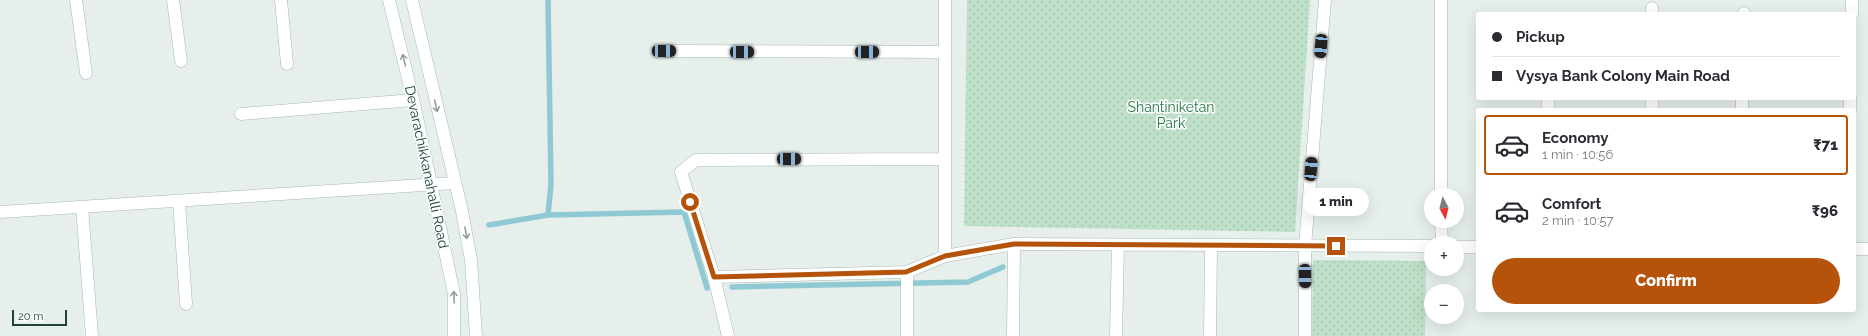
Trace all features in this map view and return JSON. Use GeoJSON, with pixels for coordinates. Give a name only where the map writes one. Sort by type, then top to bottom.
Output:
{"type":"FeatureCollection","features":[{"type":"Feature","properties":{"kind":"street"},"geometry":{"type":"LineString","coordinates":[[76,0],[86,74]]}},
{"type":"Feature","properties":{"kind":"street"},"geometry":{"type":"LineString","coordinates":[[173,0],[180,61]]}},
{"type":"Feature","properties":{"kind":"street"},"geometry":{"type":"LineString","coordinates":[[281,0],[287,64]]}},
{"type":"Feature","properties":{"kind":"street","name":"Devarachikkanahalli Road"},"geometry":{"type":"LineString","coordinates":[[389,0],[413,100],[454,294],[454,336]]}},
{"type":"Feature","properties":{"kind":"street","name":"Devarachikkanahalli Road"},"geometry":{"type":"LineString","coordinates":[[412,0],[472,260],[476,336]]}},
{"type":"Feature","properties":{"kind":"street"},"geometry":{"type":"LineString","coordinates":[[945,0],[945,256]]}},
{"type":"Feature","properties":{"kind":"street"},"geometry":{"type":"LineString","coordinates":[[1306,336],[1305,246],[1325,0]]}},
{"type":"Feature","properties":{"kind":"street"},"geometry":{"type":"LineString","coordinates":[[1441,0],[1441,188]]}},
{"type":"Feature","properties":{"kind":"street"},"geometry":{"type":"LineString","coordinates":[[1852,0],[1852,12]]}},
{"type":"Feature","properties":{"kind":"street"},"geometry":{"type":"LineString","coordinates":[[664,51],[945,52]]}},
{"type":"Feature","properties":{"kind":"street"},"geometry":{"type":"LineString","coordinates":[[241,114],[413,100]]}},
{"type":"Feature","properties":{"kind":"street"},"geometry":{"type":"LineString","coordinates":[[728,336],[714,277],[681,172],[696,160],[945,159]]}},
{"type":"Feature","properties":{"kind":"street"},"geometry":{"type":"LineString","coordinates":[[0,212],[455,183]]}},
{"type":"Feature","properties":{"kind":"street"},"geometry":{"type":"LineString","coordinates":[[179,201],[186,304]]}},
{"type":"Feature","properties":{"kind":"street"},"geometry":{"type":"LineString","coordinates":[[82,207],[92,336]]}},
{"type":"Feature","properties":{"kind":"street"},"geometry":{"type":"LineString","coordinates":[[714,277],[906,272],[945,256],[1014,244],[1424,246]]}},
{"type":"Feature","properties":{"kind":"street"},"geometry":{"type":"LineString","coordinates":[[1013,336],[1014,244]]}},
{"type":"Feature","properties":{"kind":"street"},"geometry":{"type":"LineString","coordinates":[[1116,336],[1118,245]]}},
{"type":"Feature","properties":{"kind":"street"},"geometry":{"type":"LineString","coordinates":[[1210,336],[1211,245]]}},
{"type":"Feature","properties":{"kind":"street"},"geometry":{"type":"LineString","coordinates":[[1464,247],[1476,247]]}},
{"type":"Feature","properties":{"kind":"street"},"geometry":{"type":"LineString","coordinates":[[1856,249],[1868,249]]}},
{"type":"Feature","properties":{"kind":"street"},"geometry":{"type":"LineString","coordinates":[[906,272],[907,336]]}},
{"type":"Feature","properties":{"kind":"green space","name":"Shantiniketan Park"},"geometry":{"type":"Polygon","coordinates":[[[967,0],[1310,0],[1295,232],[964,226],[967,0]]]}},
{"type":"Feature","properties":{"kind":"green space"},"geometry":{"type":"Polygon","coordinates":[[[1313,260],[1424,261],[1424,276],[1426,276],[1426,284],[1424,284],[1425,336],[1312,336],[1313,260]]]}},
{"type":"Feature","properties":{"kind":"waterway"},"geometry":{"type":"LineString","coordinates":[[489,225],[548,215],[551,184],[548,0]]}},
{"type":"Feature","properties":{"kind":"waterway"},"geometry":{"type":"LineString","coordinates":[[548,215],[684,212],[707,288]]}},
{"type":"Feature","properties":{"kind":"waterway"},"geometry":{"type":"LineString","coordinates":[[732,287],[968,282],[1003,267]]}},
{"type":"Feature","properties":{"kind":"route"},"geometry":{"type":"LineString","coordinates":[[690,202],[714,277],[906,272],[945,256],[1014,244],[1336,246]]}}]}
